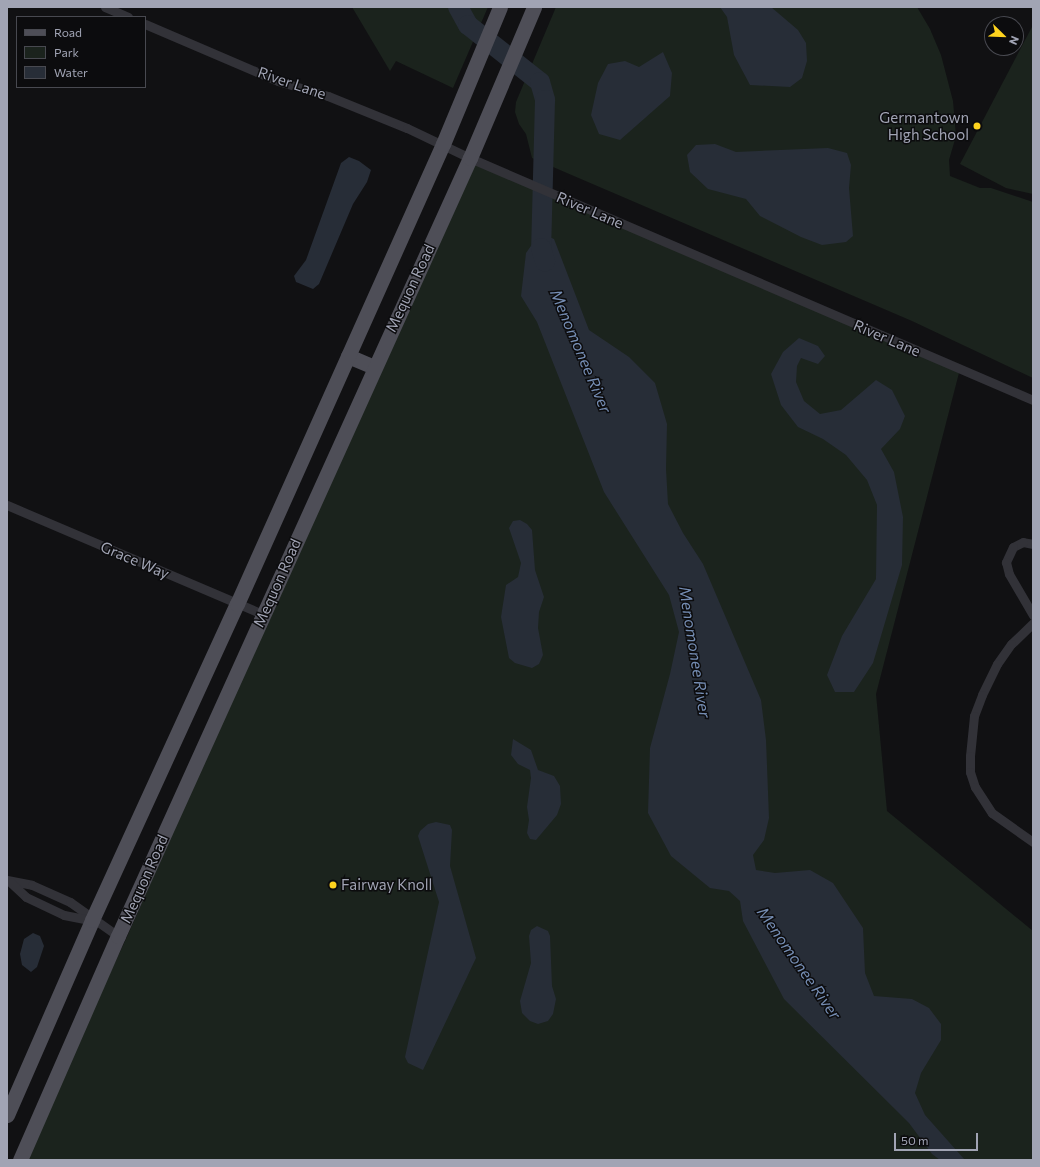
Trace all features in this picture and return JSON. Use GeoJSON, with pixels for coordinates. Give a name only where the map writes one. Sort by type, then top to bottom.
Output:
{"type":"FeatureCollection","features":[{"type":"Feature","properties":{"kind":"main road","name":"Mequon Road"},"geometry":{"type":"LineString","coordinates":[[7,1115],[92,920],[237,604],[443,144],[500,7]]}},
{"type":"Feature","properties":{"kind":"main road","name":"Mequon Road"},"geometry":{"type":"LineString","coordinates":[[20,1160],[118,936],[374,367],[470,158],[534,7]]}},
{"type":"Feature","properties":{"kind":"main road"},"geometry":{"type":"LineString","coordinates":[[348,356],[374,367]]}},
{"type":"Feature","properties":{"kind":"street"},"geometry":{"type":"LineString","coordinates":[[105,7],[126,16]]}},
{"type":"Feature","properties":{"kind":"street","name":"River Lane"},"geometry":{"type":"LineString","coordinates":[[146,24],[278,81],[328,96],[443,144],[470,158],[554,195],[1033,400]]}},
{"type":"Feature","properties":{"kind":"street","name":"Grace Way"},"geometry":{"type":"LineString","coordinates":[[7,505],[263,614]]}},
{"type":"Feature","properties":{"kind":"street"},"geometry":{"type":"LineString","coordinates":[[1033,544],[1023,542],[1013,547],[1006,562],[1009,574],[1033,616]]}},
{"type":"Feature","properties":{"kind":"street"},"geometry":{"type":"LineString","coordinates":[[1033,623],[1011,644],[997,664],[982,695],[974,716],[970,756],[970,772],[975,787],[992,813],[1033,842]]}},
{"type":"Feature","properties":{"kind":"street"},"geometry":{"type":"LineString","coordinates":[[8,881],[32,900],[64,915],[92,920]]}},
{"type":"Feature","properties":{"kind":"street"},"geometry":{"type":"LineString","coordinates":[[8,881],[32,885],[70,902],[92,920],[118,936]]}},
{"type":"Feature","properties":{"kind":"green space"},"geometry":{"type":"Polygon","coordinates":[[[352,7],[488,7],[453,88],[396,61],[390,71],[352,7]]]}},
{"type":"Feature","properties":{"kind":"green space"},"geometry":{"type":"Polygon","coordinates":[[[556,7],[917,7],[930,29],[941,55],[953,101],[956,136],[949,160],[950,176],[980,188],[991,188],[1033,202],[1033,378],[912,321],[532,158],[526,134],[519,124],[515,112],[516,102],[556,7]]]}},
{"type":"Feature","properties":{"kind":"green space"},"geometry":{"type":"Polygon","coordinates":[[[1033,25],[1033,194],[1006,188],[960,164],[1017,56],[1024,56],[1024,42],[1033,25]]]}},
{"type":"Feature","properties":{"kind":"green space"},"geometry":{"type":"Polygon","coordinates":[[[470,158],[960,369],[876,694],[887,811],[1033,931],[1033,1160],[23,1160],[126,939],[470,158]]]}},
{"type":"Feature","properties":{"kind":"water"},"geometry":{"type":"Polygon","coordinates":[[[720,7],[771,7],[798,30],[806,43],[807,61],[802,78],[790,87],[750,85],[734,55],[727,17],[720,7]]]}},
{"type":"Feature","properties":{"kind":"water"},"geometry":{"type":"Polygon","coordinates":[[[663,52],[672,73],[670,96],[620,140],[599,134],[591,115],[598,83],[608,64],[625,61],[639,67],[663,52]]]}},
{"type":"Feature","properties":{"kind":"water"},"geometry":{"type":"Polygon","coordinates":[[[715,144],[736,152],[828,148],[847,153],[851,165],[849,188],[853,236],[846,242],[822,245],[801,237],[760,216],[746,199],[708,189],[690,172],[687,155],[696,145],[715,144]]]}},
{"type":"Feature","properties":{"kind":"water"},"geometry":{"type":"Polygon","coordinates":[[[349,157],[359,161],[371,170],[367,182],[353,204],[319,284],[313,289],[296,282],[294,276],[306,260],[341,163],[349,157]]]}},
{"type":"Feature","properties":{"kind":"water"},"geometry":{"type":"Polygon","coordinates":[[[540,233],[554,239],[589,330],[629,357],[655,383],[667,424],[666,469],[668,504],[683,533],[703,564],[761,700],[766,740],[769,818],[764,840],[753,855],[756,870],[775,873],[810,870],[833,883],[863,928],[865,973],[874,996],[912,999],[929,1008],[941,1024],[941,1040],[921,1073],[915,1093],[925,1115],[965,1160],[940,1160],[932,1154],[909,1123],[784,999],[743,921],[740,901],[729,891],[710,888],[671,856],[648,813],[650,748],[670,674],[679,632],[669,595],[604,492],[537,322],[521,296],[526,253],[540,233]]]}},
{"type":"Feature","properties":{"kind":"water"},"geometry":{"type":"Polygon","coordinates":[[[799,338],[818,346],[825,356],[818,364],[801,358],[797,366],[796,382],[804,401],[820,414],[841,410],[876,380],[892,390],[905,416],[900,429],[881,449],[894,472],[903,517],[902,565],[873,663],[854,692],[835,692],[827,675],[842,636],[876,579],[877,505],[867,480],[846,455],[823,439],[798,427],[781,405],[771,374],[783,352],[799,338]]]}},
{"type":"Feature","properties":{"kind":"water"},"geometry":{"type":"Polygon","coordinates":[[[520,520],[527,524],[532,530],[535,570],[544,597],[539,612],[538,628],[543,655],[539,664],[532,668],[515,663],[509,658],[501,617],[506,585],[518,577],[521,563],[509,528],[513,521],[520,520]]]}},
{"type":"Feature","properties":{"kind":"water"},"geometry":{"type":"Polygon","coordinates":[[[513,739],[531,750],[538,770],[554,776],[560,786],[561,804],[557,815],[536,840],[530,839],[527,833],[529,820],[527,807],[531,778],[530,770],[518,764],[511,755],[513,739]]]}},
{"type":"Feature","properties":{"kind":"water"},"geometry":{"type":"Polygon","coordinates":[[[436,822],[450,825],[452,830],[450,866],[476,958],[423,1070],[408,1063],[405,1057],[439,902],[418,836],[420,831],[428,824],[436,822]]]}},
{"type":"Feature","properties":{"kind":"water"},"geometry":{"type":"Polygon","coordinates":[[[537,926],[548,931],[550,936],[552,986],[556,999],[553,1014],[548,1021],[538,1024],[530,1021],[522,1013],[520,1001],[531,963],[529,936],[531,930],[537,926]]]}},
{"type":"Feature","properties":{"kind":"water"},"geometry":{"type":"Polygon","coordinates":[[[33,933],[40,936],[44,946],[37,967],[31,972],[22,965],[20,954],[24,939],[33,933]]]}},
{"type":"Feature","properties":{"kind":"waterway","name":"Menomonee River"},"geometry":{"type":"LineString","coordinates":[[458,7],[468,25],[540,82],[545,100],[541,248],[545,261]]}},
{"type":"Feature","properties":{"kind":"place","name":"Germantown High School"},"geometry":{"type":"Point","coordinates":[977,126]}},
{"type":"Feature","properties":{"kind":"place","name":"Fairway Knoll"},"geometry":{"type":"Point","coordinates":[333,885]}}]}
